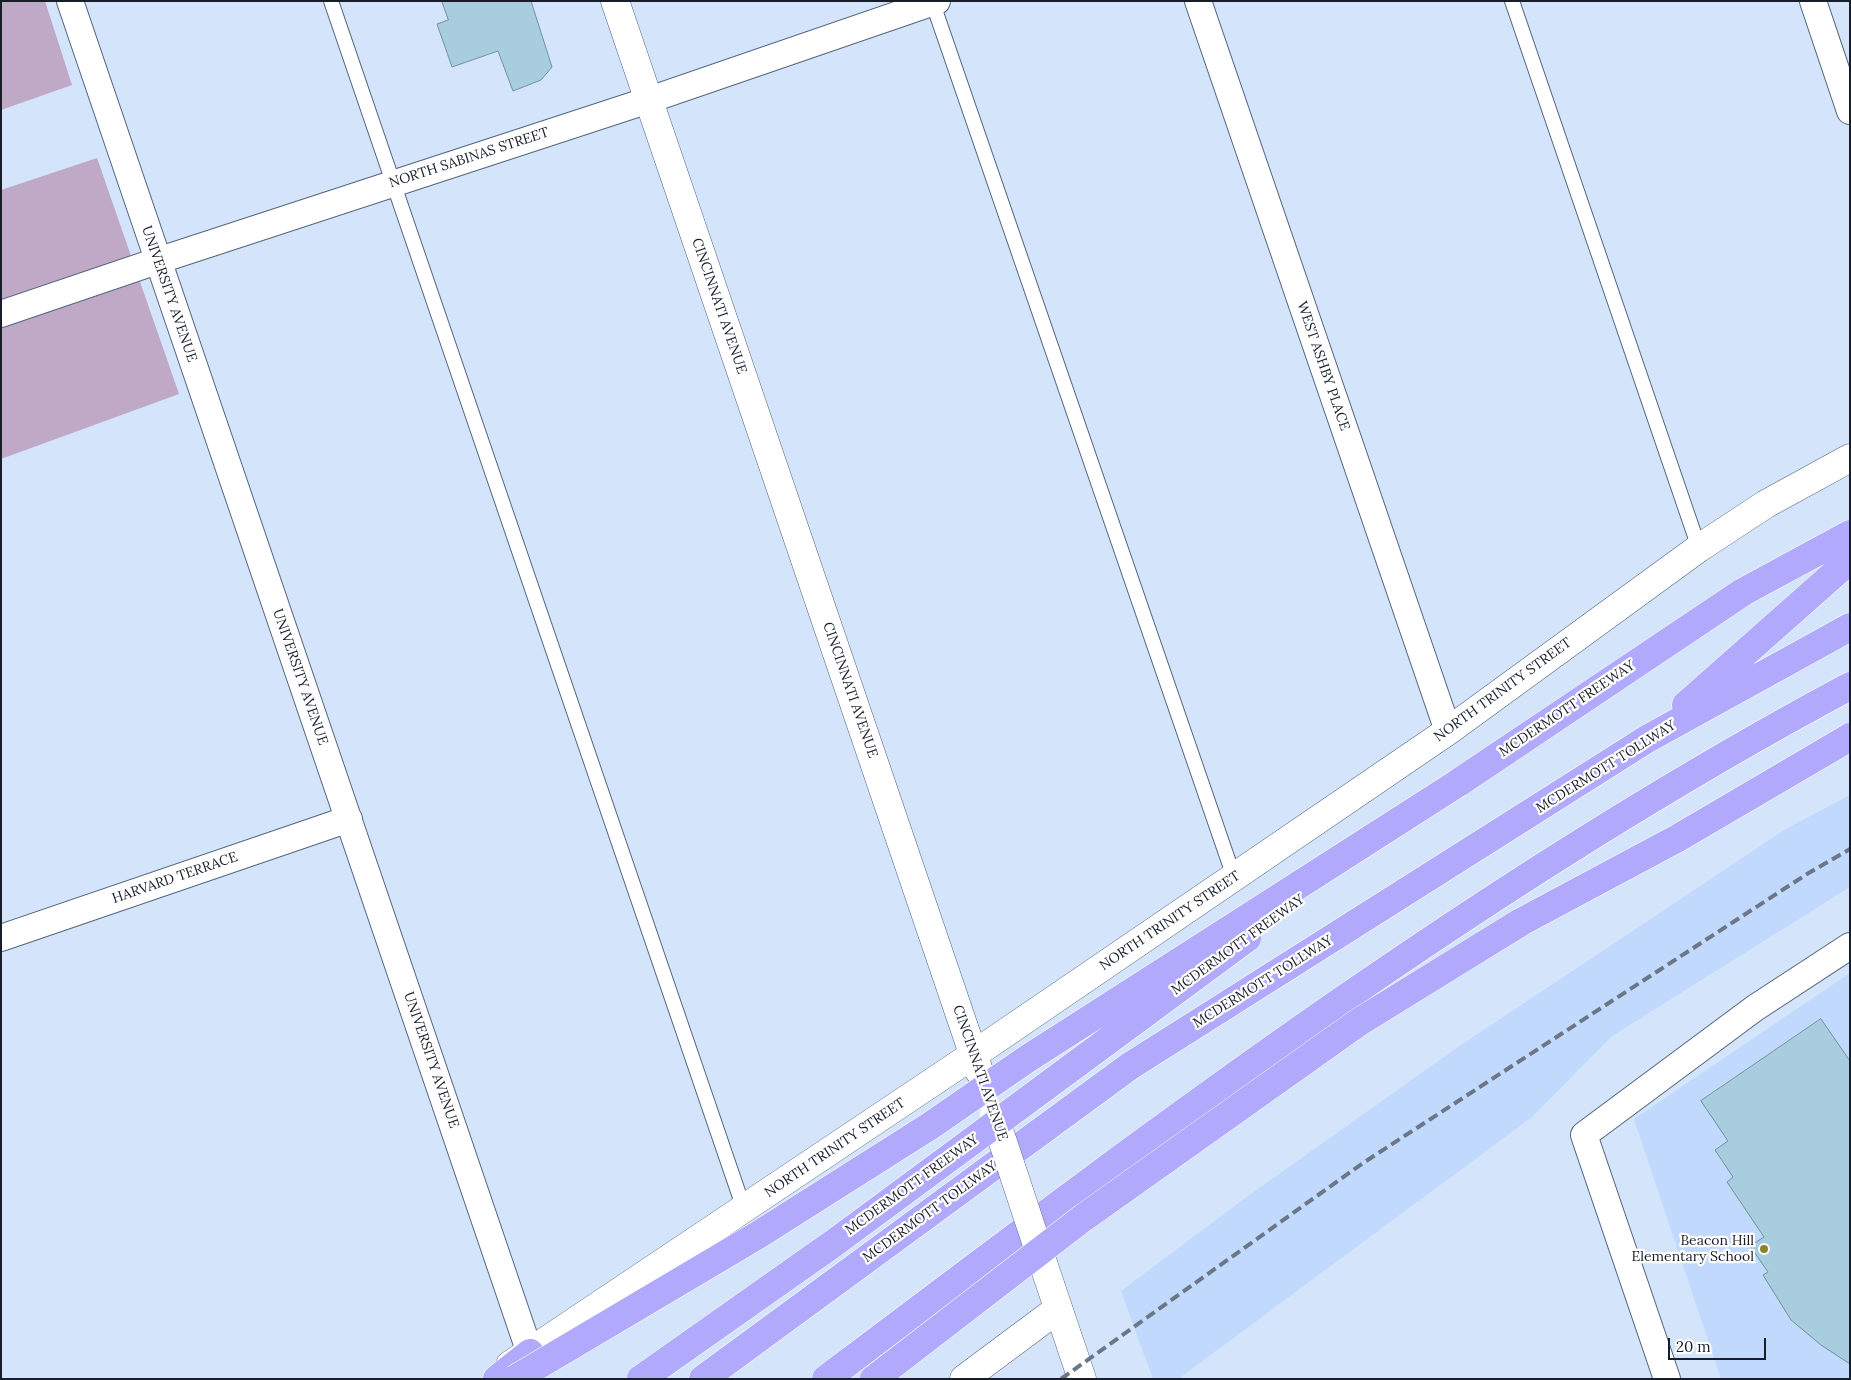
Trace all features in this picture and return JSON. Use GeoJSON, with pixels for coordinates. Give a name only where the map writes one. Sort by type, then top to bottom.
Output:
{"type":"FeatureCollection","features":[{"type":"Feature","properties":{"kind":"highway","name":"MCDERMOTT FREEWAY"},"geometry":{"type":"LineString","coordinates":[[641,1379],[834,1243],[1458,783],[1743,592],[1850,534]]}},
{"type":"Feature","properties":{"kind":"highway"},"geometry":{"type":"LineString","coordinates":[[1647,739],[1850,560]]}},
{"type":"Feature","properties":{"kind":"highway","name":"MCDERMOTT TOLLWAY"},"geometry":{"type":"LineString","coordinates":[[703,1379],[1130,1066],[1647,739],[1850,627]]}},
{"type":"Feature","properties":{"kind":"highway"},"geometry":{"type":"LineString","coordinates":[[826,1379],[1096,1175],[1275,1046],[1507,890],[1644,803],[1850,686]]}},
{"type":"Feature","properties":{"kind":"highway"},"geometry":{"type":"LineString","coordinates":[[1804,711],[1850,690]]}},
{"type":"Feature","properties":{"kind":"highway"},"geometry":{"type":"LineString","coordinates":[[874,1379],[1083,1218],[1359,1022],[1520,922],[1678,838],[1850,737]]}},
{"type":"Feature","properties":{"kind":"highway"},"geometry":{"type":"LineString","coordinates":[[514,1379],[758,1236],[930,1126],[1027,1060],[1458,783]]}},
{"type":"Feature","properties":{"kind":"highway"},"geometry":{"type":"LineString","coordinates":[[498,1379],[530,1353]]}},
{"type":"Feature","properties":{"kind":"main road","name":"CINCINNATI AVENUE"},"geometry":{"type":"LineString","coordinates":[[616,1],[1082,1379]]}},
{"type":"Feature","properties":{"kind":"main road","name":"NORTH TRINITY STREET"},"geometry":{"type":"LineString","coordinates":[[487,1379],[530,1353],[973,1055],[1448,731],[1699,548],[1766,504],[1850,458]]}},
{"type":"Feature","properties":{"kind":"main road"},"geometry":{"type":"LineString","coordinates":[[964,1379],[1058,1309]]}},
{"type":"Feature","properties":{"kind":"street","name":"UNIVERSITY AVENUE"},"geometry":{"type":"LineString","coordinates":[[70,1],[530,1353]]}},
{"type":"Feature","properties":{"kind":"street","name":"WEST ASHBY PLACE"},"geometry":{"type":"LineString","coordinates":[[1198,1],[1448,731]]}},
{"type":"Feature","properties":{"kind":"street"},"geometry":{"type":"LineString","coordinates":[[1813,1],[1850,111]]}},
{"type":"Feature","properties":{"kind":"street","name":"NORTH SABINAS STREET"},"geometry":{"type":"LineString","coordinates":[[1,314],[157,260],[649,100],[934,2]]}},
{"type":"Feature","properties":{"kind":"street","name":"HARVARD TERRACE"},"geometry":{"type":"LineString","coordinates":[[1,938],[349,819]]}},
{"type":"Feature","properties":{"kind":"street"},"geometry":{"type":"LineString","coordinates":[[1667,1379],[1584,1135],[1755,1008],[1850,946]]}},
{"type":"Feature","properties":{"kind":"lane"},"geometry":{"type":"LineString","coordinates":[[331,1],[744,1209]]}},
{"type":"Feature","properties":{"kind":"lane"},"geometry":{"type":"LineString","coordinates":[[1512,1],[1699,548]]}},
{"type":"Feature","properties":{"kind":"lane"},"geometry":{"type":"LineString","coordinates":[[934,2],[1234,877]]}},
{"type":"Feature","properties":{"kind":"shaded area"},"geometry":{"type":"Polygon","coordinates":[[[1,1],[45,1],[72,85],[1,110],[1,1]]]}},
{"type":"Feature","properties":{"kind":"shaded area"},"geometry":{"type":"Polygon","coordinates":[[[97,158],[179,394],[1,459],[1,190],[97,158]]]}},
{"type":"Feature","properties":{"kind":"shaded area"},"geometry":{"type":"Polygon","coordinates":[[[1850,795],[1850,887],[1612,1036],[1532,1117],[1178,1379],[1153,1379],[1121,1291],[1248,1196],[1461,1045],[1786,829],[1850,795]]]}},
{"type":"Feature","properties":{"kind":"shaded area","name":"Beacon Hill Elementary School"},"geometry":{"type":"Polygon","coordinates":[[[1850,973],[1850,1379],[1721,1379],[1634,1119],[1850,973]]]}},
{"type":"Feature","properties":{"kind":"building"},"geometry":{"type":"Polygon","coordinates":[[[442,1],[531,1],[552,67],[541,80],[513,91],[498,51],[452,67],[437,24],[448,20],[442,1]]]}},
{"type":"Feature","properties":{"kind":"building"},"geometry":{"type":"Polygon","coordinates":[[[1821,1019],[1850,1061],[1850,1364],[1821,1345],[1791,1320],[1763,1275],[1768,1272],[1750,1246],[1764,1237],[1727,1182],[1733,1177],[1715,1150],[1728,1141],[1701,1101],[1821,1019]]]}},
{"type":"Feature","properties":{"kind":"railway"},"geometry":{"type":"LineString","coordinates":[[1061,1379],[1363,1163],[1807,874],[1850,849]]}},
{"type":"Feature","properties":{"kind":"place","name":"Beacon Hill Elementary School"},"geometry":{"type":"Point","coordinates":[1764,1249]}}]}
